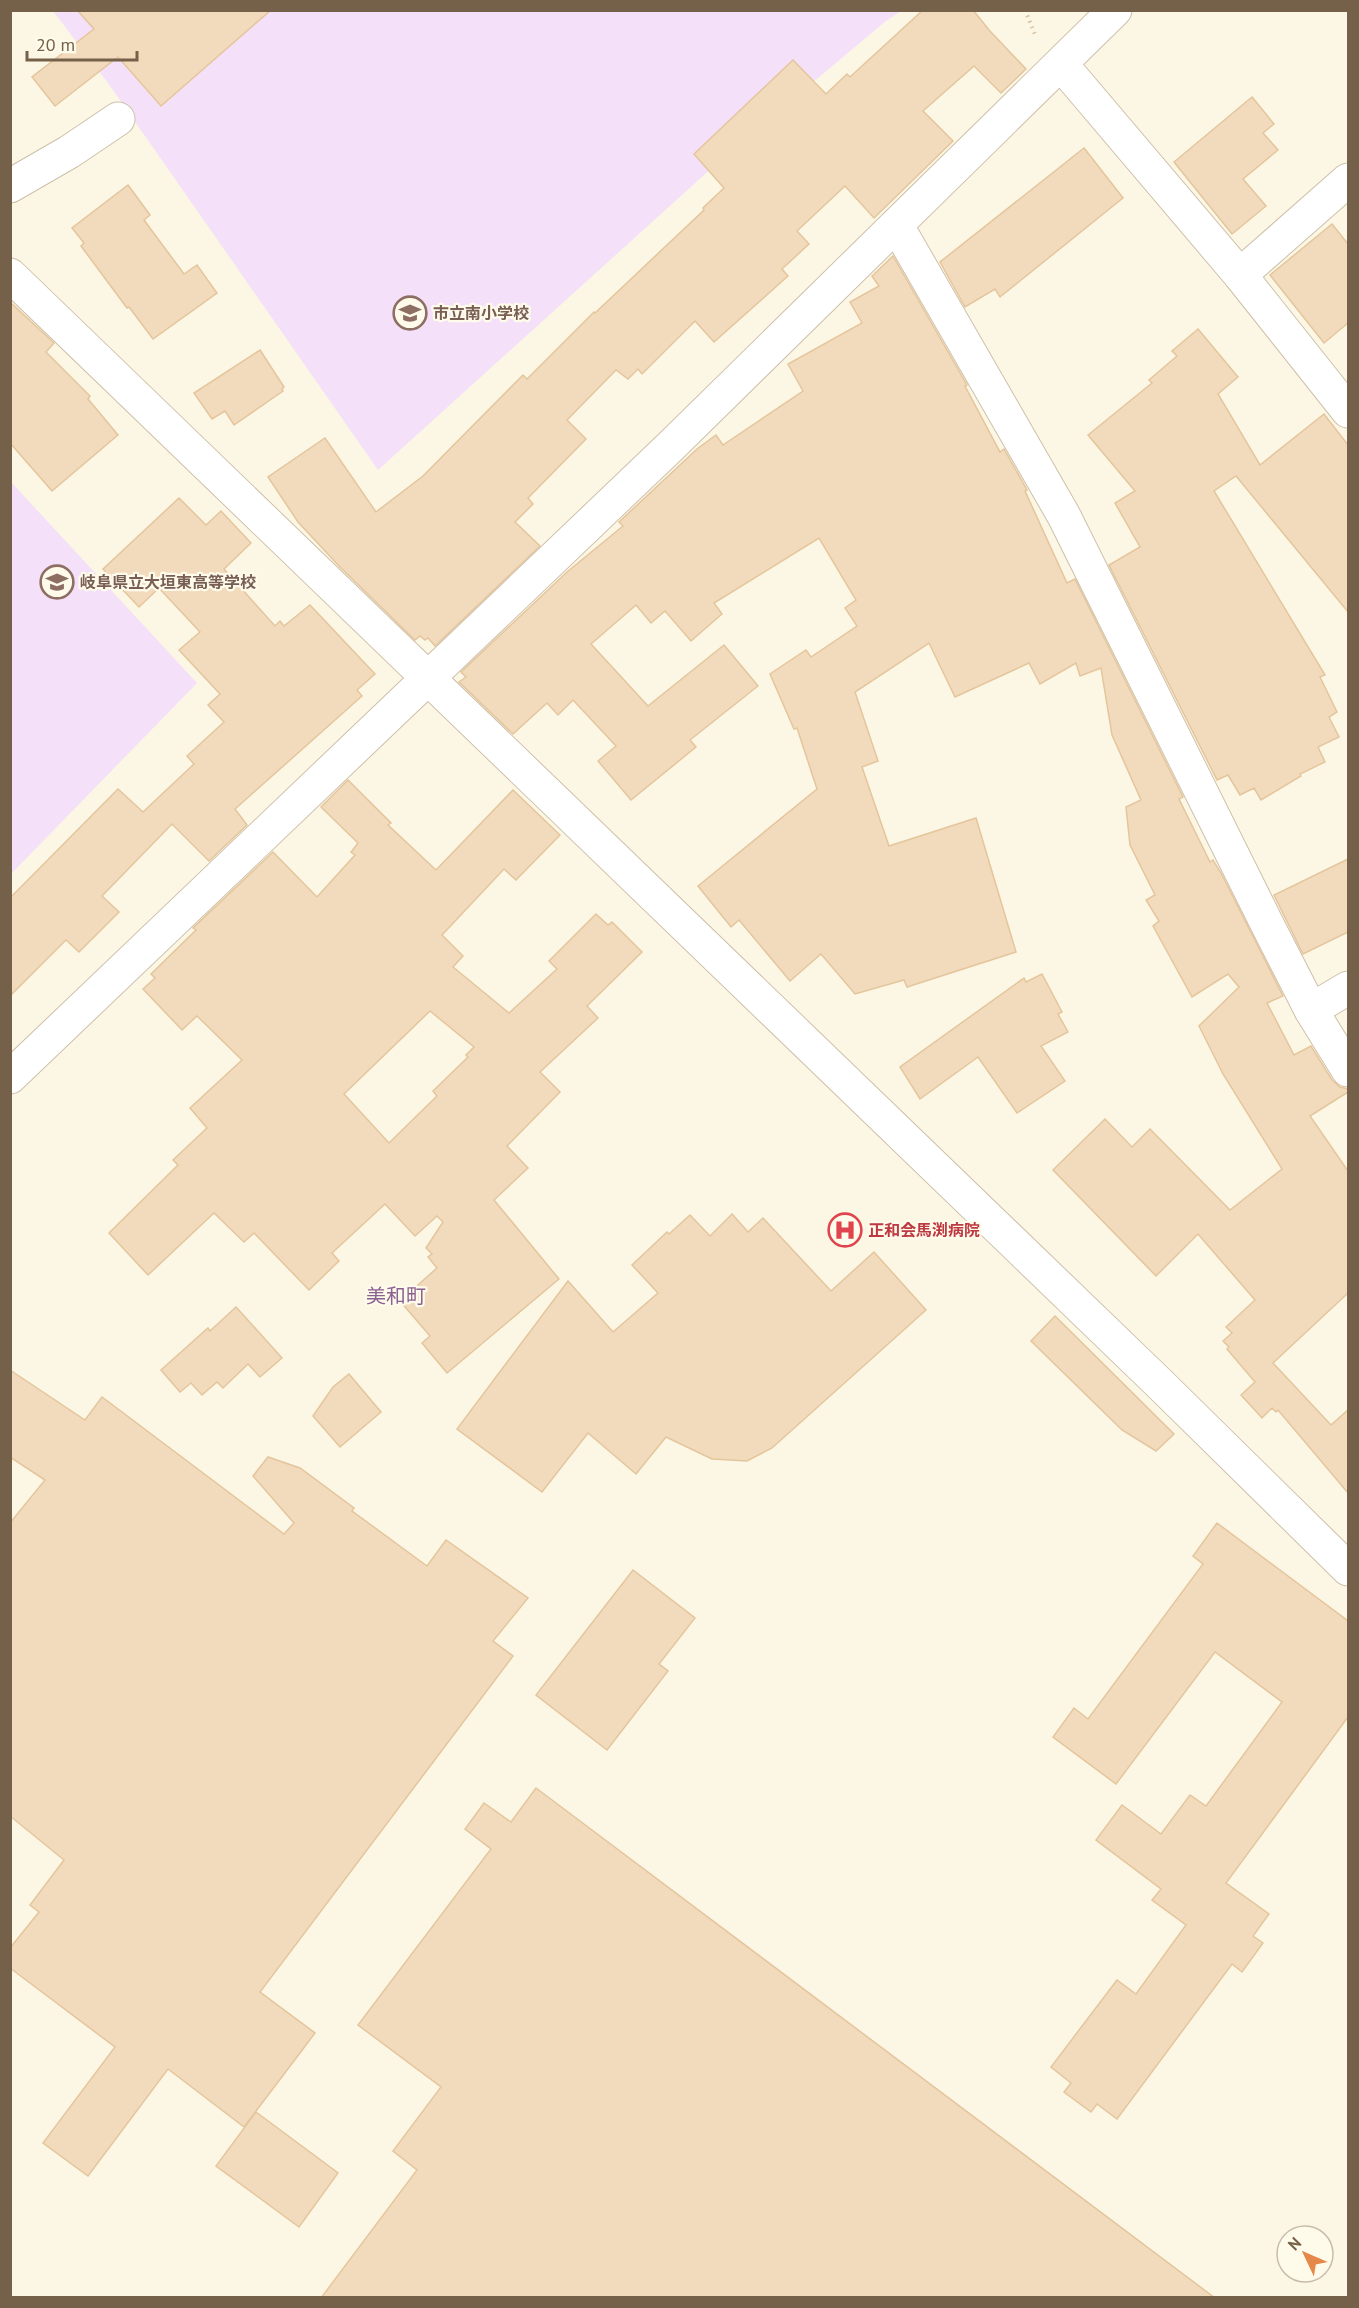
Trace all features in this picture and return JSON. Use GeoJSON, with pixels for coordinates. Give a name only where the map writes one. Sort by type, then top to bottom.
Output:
{"type":"FeatureCollection","features":[{"type":"Feature","properties":{"kind":"street"},"geometry":{"type":"LineString","coordinates":[[10,1077],[671,446],[1115,10]]}},
{"type":"Feature","properties":{"kind":"street"},"geometry":{"type":"LineString","coordinates":[[1061,64],[1240,275],[1348,411]]}},
{"type":"Feature","properties":{"kind":"street"},"geometry":{"type":"LineString","coordinates":[[10,186],[69,152],[117,119]]}},
{"type":"Feature","properties":{"kind":"street"},"geometry":{"type":"LineString","coordinates":[[1240,275],[1348,180]]}},
{"type":"Feature","properties":{"kind":"street"},"geometry":{"type":"LineString","coordinates":[[897,226],[1064,516],[1311,1010],[1348,1070]]}},
{"type":"Feature","properties":{"kind":"street"},"geometry":{"type":"LineString","coordinates":[[10,275],[1348,1569]]}},
{"type":"Feature","properties":{"kind":"street"},"geometry":{"type":"LineString","coordinates":[[1311,1010],[1348,988]]}},
{"type":"Feature","properties":{"kind":"shaded area","name":"市立南小学校"},"geometry":{"type":"Polygon","coordinates":[[[53,11],[901,11],[886,21],[724,157],[378,470],[108,83],[53,11]]]}},
{"type":"Feature","properties":{"kind":"shaded area","name":"岐阜県立大垣東高等学校"},"geometry":{"type":"Polygon","coordinates":[[[11,482],[197,683],[11,874],[11,482]]]}},
{"type":"Feature","properties":{"kind":"building"},"geometry":{"type":"Polygon","coordinates":[[[77,10],[271,10],[161,106],[118,57],[55,106],[32,77],[94,29],[77,10]]]}},
{"type":"Feature","properties":{"kind":"building"},"geometry":{"type":"Polygon","coordinates":[[[923,10],[973,10],[1026,69],[1001,93],[974,66],[923,111],[953,141],[874,218],[845,186],[797,231],[809,244],[782,269],[788,276],[714,342],[695,321],[642,374],[638,369],[628,379],[616,370],[567,420],[586,439],[528,498],[533,504],[515,522],[540,546],[435,646],[428,638],[425,640],[420,636],[415,640],[339,566],[298,522],[268,477],[325,438],[376,512],[423,476],[523,375],[527,379],[594,312],[704,210],[703,208],[724,188],[694,154],[793,60],[826,94],[847,74],[850,77],[923,10]]]}},
{"type":"Feature","properties":{"kind":"building"},"geometry":{"type":"Polygon","coordinates":[[[1252,97],[1274,124],[1263,133],[1278,150],[1243,179],[1266,206],[1232,234],[1174,162],[1252,97]]]}},
{"type":"Feature","properties":{"kind":"building"},"geometry":{"type":"Polygon","coordinates":[[[1084,148],[1123,198],[1000,297],[995,289],[965,307],[940,262],[1084,148]]]}},
{"type":"Feature","properties":{"kind":"building"},"geometry":{"type":"Polygon","coordinates":[[[128,185],[150,215],[144,220],[184,274],[197,265],[217,293],[153,339],[81,246],[84,243],[72,228],[128,185]]]}},
{"type":"Feature","properties":{"kind":"building"},"geometry":{"type":"Polygon","coordinates":[[[1332,224],[1348,244],[1348,323],[1324,343],[1270,275],[1332,224]]]}},
{"type":"Feature","properties":{"kind":"building"},"geometry":{"type":"Polygon","coordinates":[[[893,256],[967,385],[965,386],[1000,452],[1004,449],[1027,490],[1025,491],[1067,583],[1075,579],[1183,797],[1179,799],[1210,862],[1213,860],[1221,873],[1283,996],[1267,1003],[1294,1055],[1311,1046],[1332,1080],[1340,1087],[1348,1089],[1348,1092],[1310,1116],[1348,1171],[1348,1293],[1273,1363],[1331,1425],[1348,1410],[1348,1493],[1278,1410],[1276,1412],[1272,1408],[1262,1418],[1241,1395],[1255,1382],[1223,1341],[1232,1333],[1226,1327],[1255,1300],[1198,1234],[1156,1276],[1053,1170],[1105,1119],[1132,1147],[1150,1129],[1230,1210],[1282,1169],[1223,1074],[1199,1026],[1239,987],[1228,974],[1192,997],[1153,926],[1159,921],[1146,900],[1155,895],[1130,845],[1126,807],[1141,800],[1112,735],[1101,668],[1080,676],[1076,663],[1040,684],[1029,663],[955,697],[929,643],[855,692],[878,761],[862,767],[889,846],[976,818],[1016,952],[907,987],[904,980],[855,994],[821,954],[790,981],[739,920],[731,927],[698,886],[817,789],[797,728],[794,729],[770,674],[806,650],[811,657],[857,626],[845,608],[856,600],[819,538],[714,603],[722,614],[691,641],[665,611],[651,623],[636,605],[591,644],[648,706],[724,645],[758,686],[690,740],[696,747],[631,800],[598,761],[616,746],[573,700],[558,715],[547,703],[513,734],[459,682],[466,677],[461,672],[567,572],[623,526],[619,522],[697,449],[716,435],[723,445],[803,391],[788,364],[862,323],[850,302],[879,286],[872,276],[893,256]]]}},
{"type":"Feature","properties":{"kind":"building"},"geometry":{"type":"Polygon","coordinates":[[[10,302],[54,343],[46,352],[90,396],[88,399],[118,435],[52,491],[10,443],[10,302]]]}},
{"type":"Feature","properties":{"kind":"building"},"geometry":{"type":"Polygon","coordinates":[[[1198,329],[1238,377],[1218,394],[1260,465],[1324,414],[1348,445],[1348,612],[1236,476],[1214,491],[1325,675],[1320,677],[1337,712],[1329,717],[1339,737],[1318,747],[1325,762],[1300,774],[1301,776],[1261,800],[1254,788],[1240,795],[1228,775],[1217,780],[1109,565],[1140,547],[1115,503],[1135,491],[1088,435],[1152,383],[1149,380],[1177,356],[1172,351],[1198,329]]]}},
{"type":"Feature","properties":{"kind":"building"},"geometry":{"type":"Polygon","coordinates":[[[260,350],[284,387],[283,391],[234,425],[225,411],[212,419],[194,393],[260,350]]]}},
{"type":"Feature","properties":{"kind":"building"},"geometry":{"type":"Polygon","coordinates":[[[179,498],[206,525],[221,511],[251,543],[224,569],[275,626],[280,621],[284,626],[310,605],[375,674],[357,690],[362,696],[235,809],[247,825],[209,861],[172,824],[102,896],[119,912],[79,952],[66,940],[10,996],[10,898],[118,789],[143,812],[194,764],[187,756],[224,722],[208,705],[220,694],[179,650],[200,632],[159,588],[139,607],[103,569],[179,498]]]}},
{"type":"Feature","properties":{"kind":"building"},"geometry":{"type":"Polygon","coordinates":[[[348,780],[391,823],[388,825],[436,870],[513,790],[560,835],[516,880],[504,869],[442,935],[463,956],[453,967],[509,1013],[557,969],[549,961],[596,914],[608,925],[612,922],[642,952],[587,1006],[598,1018],[540,1072],[560,1092],[507,1146],[528,1168],[494,1200],[559,1279],[447,1373],[422,1343],[430,1336],[400,1301],[437,1268],[428,1257],[432,1254],[426,1248],[443,1222],[437,1216],[415,1236],[385,1204],[332,1253],[339,1261],[309,1290],[254,1233],[244,1242],[214,1213],[148,1275],[109,1233],[178,1165],[173,1160],[207,1128],[190,1108],[242,1060],[197,1016],[182,1030],[143,989],[155,978],[151,974],[196,930],[193,928],[273,852],[317,897],[355,855],[351,852],[358,843],[321,807],[348,780]],[[430,1011],[344,1094],[389,1143],[437,1096],[433,1091],[468,1057],[466,1055],[474,1047],[430,1011]]]}},
{"type":"Feature","properties":{"kind":"building"},"geometry":{"type":"Polygon","coordinates":[[[1348,859],[1348,932],[1303,954],[1274,895],[1348,859]]]}},
{"type":"Feature","properties":{"kind":"building"},"geometry":{"type":"Polygon","coordinates":[[[1042,974],[1062,1012],[1058,1014],[1068,1032],[1041,1046],[1065,1081],[1017,1113],[978,1057],[920,1099],[900,1067],[1024,978],[1026,982],[1042,974]]]}},
{"type":"Feature","properties":{"kind":"building"},"geometry":{"type":"Polygon","coordinates":[[[732,1214],[748,1232],[763,1218],[831,1291],[874,1252],[926,1310],[772,1448],[747,1461],[712,1459],[666,1437],[636,1474],[588,1433],[542,1492],[457,1429],[568,1281],[613,1332],[658,1293],[632,1265],[667,1232],[669,1234],[690,1215],[710,1236],[732,1214]]]}},
{"type":"Feature","properties":{"kind":"building"},"geometry":{"type":"Polygon","coordinates":[[[236,1307],[282,1358],[260,1377],[248,1364],[223,1388],[217,1382],[202,1395],[191,1383],[180,1392],[161,1370],[208,1328],[210,1331],[236,1307]]]}},
{"type":"Feature","properties":{"kind":"building"},"geometry":{"type":"Polygon","coordinates":[[[1055,1316],[1174,1434],[1156,1451],[1122,1430],[1031,1341],[1055,1316]]]}},
{"type":"Feature","properties":{"kind":"building"},"geometry":{"type":"Polygon","coordinates":[[[10,1370],[85,1420],[102,1397],[284,1534],[294,1523],[253,1476],[268,1457],[300,1468],[354,1508],[352,1511],[427,1566],[446,1540],[528,1598],[493,1641],[513,1656],[260,1992],[315,2033],[244,2127],[168,2069],[88,2176],[43,2143],[115,2047],[10,1968],[10,1948],[39,1912],[30,1905],[64,1860],[10,1816],[10,1523],[45,1480],[10,1457],[10,1370]]]}},
{"type":"Feature","properties":{"kind":"building"},"geometry":{"type":"Polygon","coordinates":[[[349,1374],[381,1412],[340,1447],[313,1416],[333,1387],[349,1374]]]}},
{"type":"Feature","properties":{"kind":"building"},"geometry":{"type":"Polygon","coordinates":[[[1217,1523],[1348,1621],[1348,1717],[1226,1883],[1269,1914],[1253,1936],[1263,1943],[1242,1972],[1232,1964],[1117,2119],[1097,2104],[1091,2112],[1064,2092],[1071,2083],[1051,2067],[1117,1980],[1136,1994],[1186,1925],[1152,1900],[1161,1889],[1096,1840],[1122,1805],[1161,1834],[1190,1795],[1206,1806],[1282,1702],[1215,1652],[1116,1784],[1053,1737],[1074,1708],[1088,1719],[1203,1564],[1193,1556],[1217,1523]]]}},
{"type":"Feature","properties":{"kind":"building"},"geometry":{"type":"Polygon","coordinates":[[[633,1570],[695,1618],[659,1664],[668,1671],[607,1750],[536,1695],[633,1570]]]}},
{"type":"Feature","properties":{"kind":"building"},"geometry":{"type":"Polygon","coordinates":[[[536,1788],[1215,2298],[321,2298],[417,2170],[393,2151],[441,2087],[358,2025],[491,1849],[465,1829],[484,1803],[511,1822],[536,1788]]]}},
{"type":"Feature","properties":{"kind":"building"},"geometry":{"type":"Polygon","coordinates":[[[256,2112],[338,2173],[299,2227],[216,2166],[256,2112]]]}},
{"type":"Feature","properties":{"kind":"place","name":"市立南小学校"},"geometry":{"type":"Point","coordinates":[410,313]}},
{"type":"Feature","properties":{"kind":"place","name":"岐阜県立大垣東高等学校"},"geometry":{"type":"Point","coordinates":[57,582]}},
{"type":"Feature","properties":{"kind":"place","name":"正和会馬渕病院"},"geometry":{"type":"Point","coordinates":[845,1230]}},
{"type":"Feature","properties":{"kind":"district","name":"美和町"},"geometry":{"type":"Point","coordinates":[396,1296]}}]}
